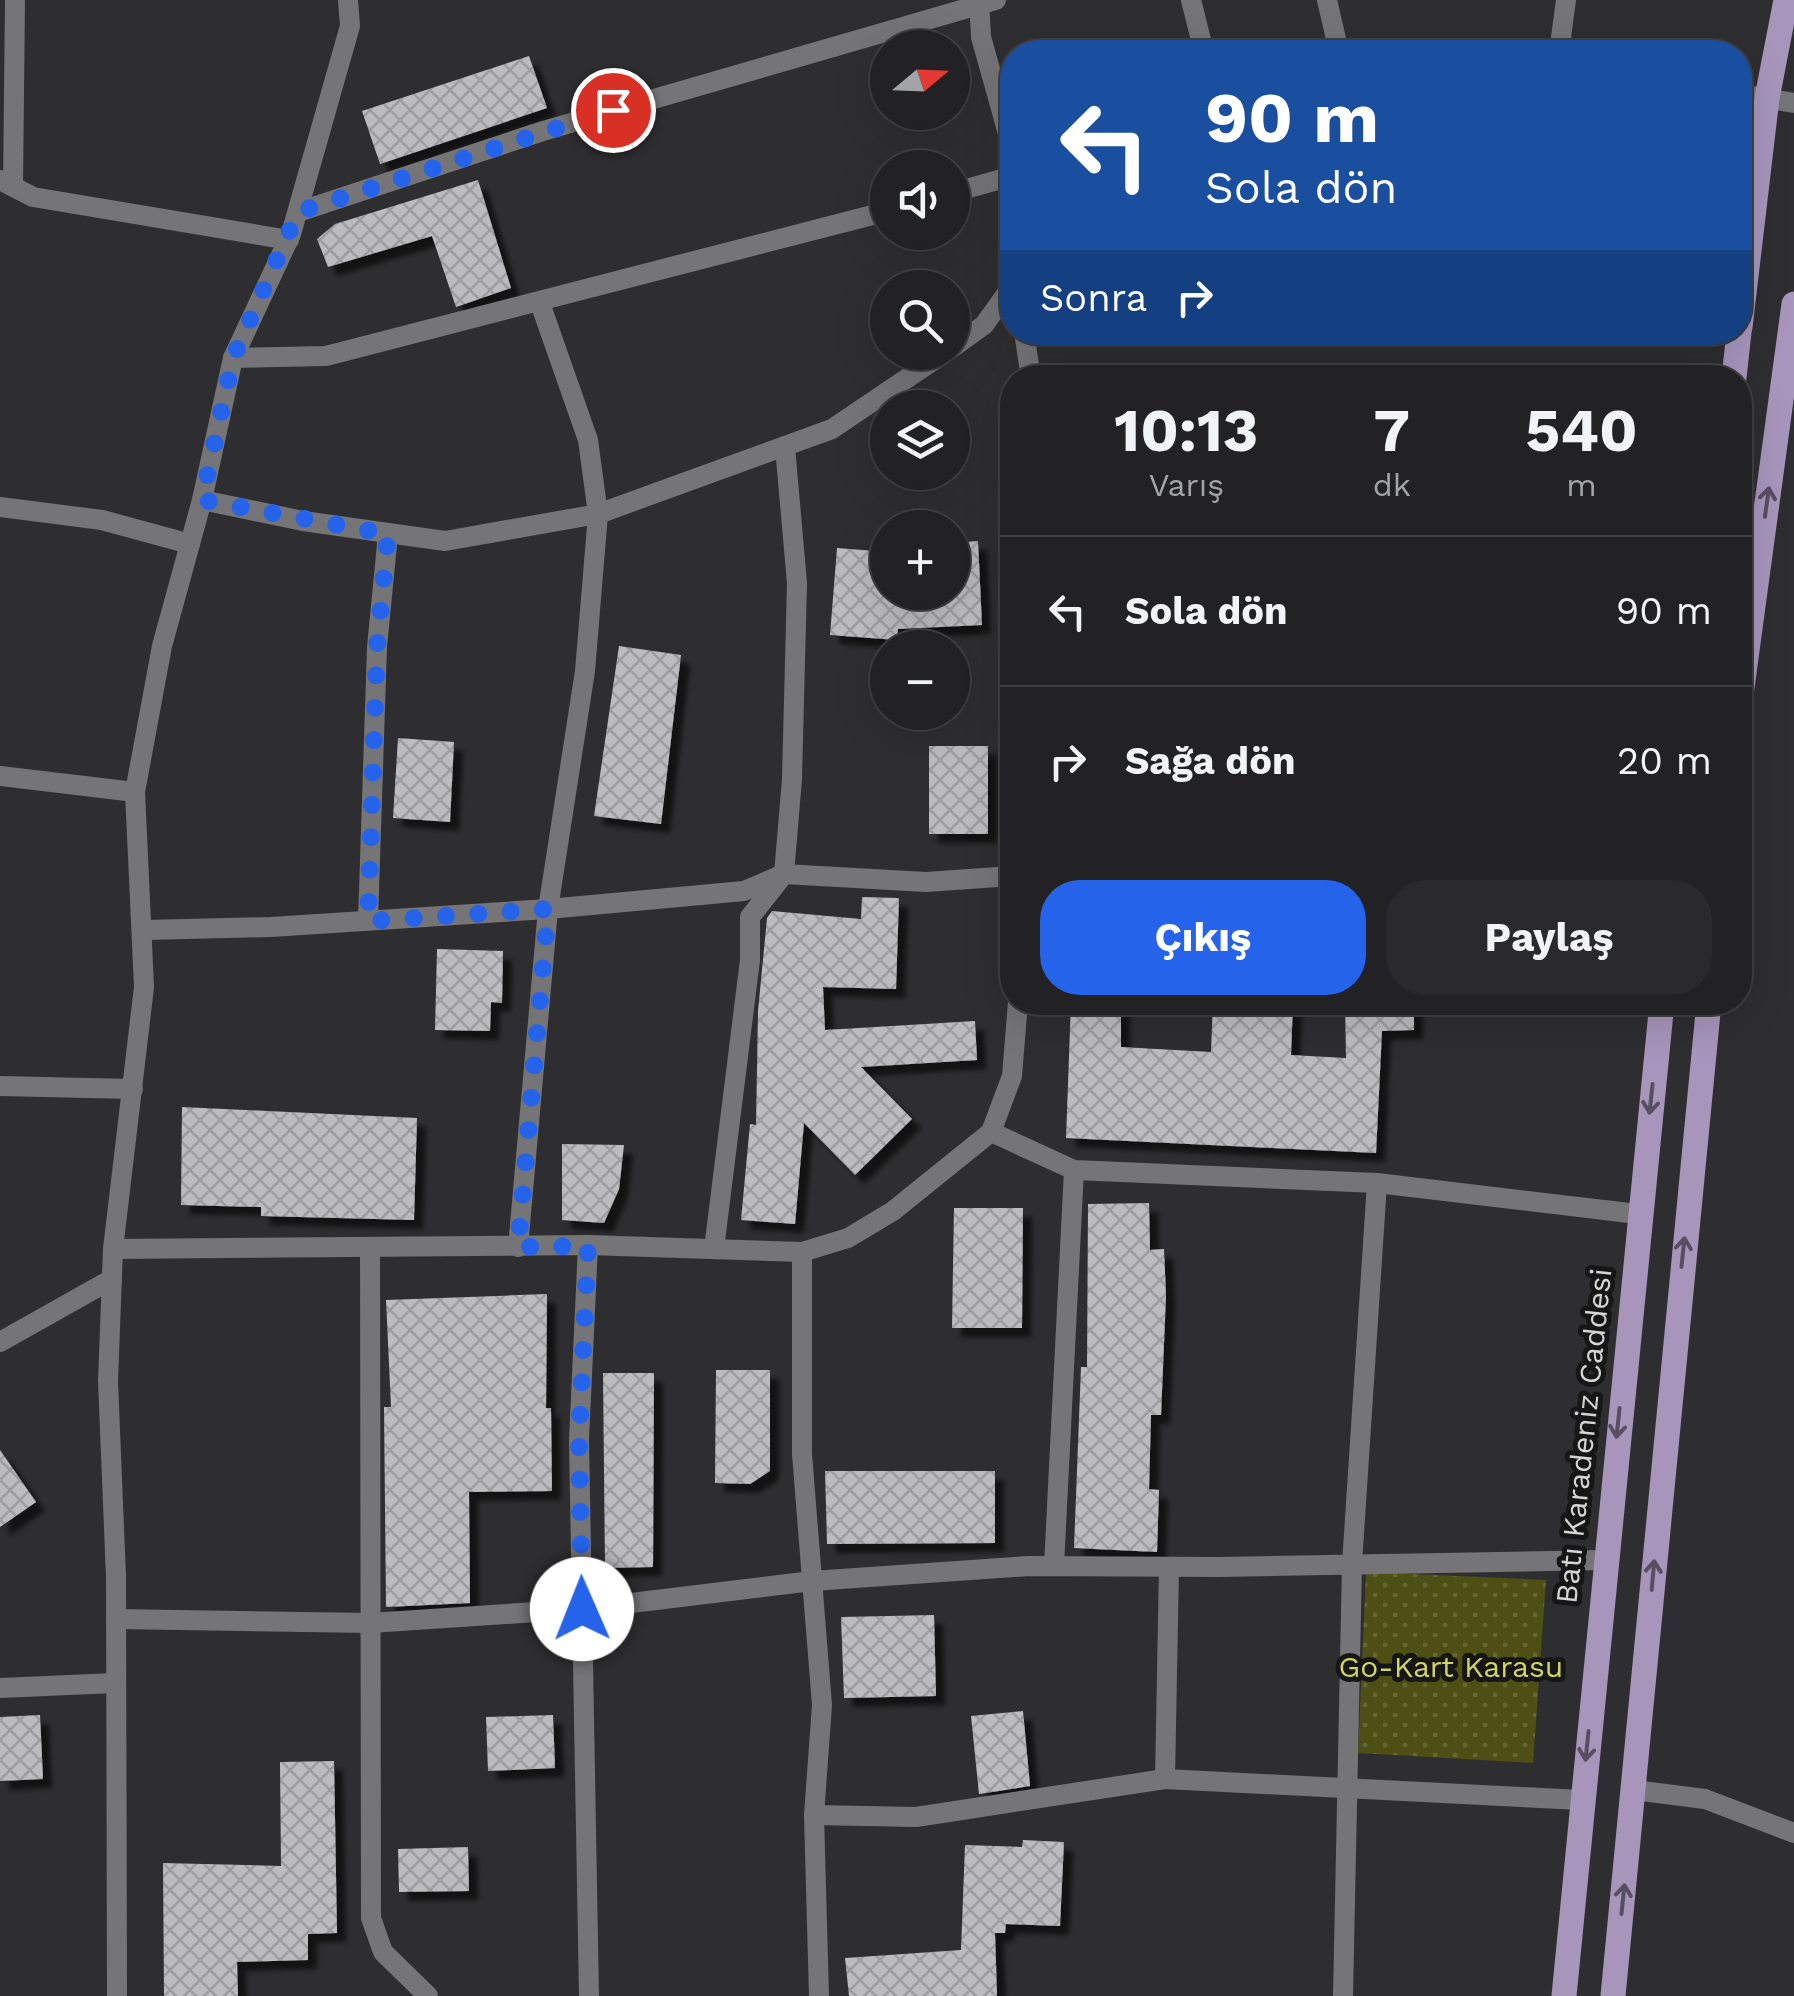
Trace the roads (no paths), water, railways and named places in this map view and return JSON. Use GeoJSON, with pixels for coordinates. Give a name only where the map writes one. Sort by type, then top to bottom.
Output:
{"type":"FeatureCollection","features":[{"type":"Feature","properties":{"kind":"main road"},"geometry":{"type":"LineString","coordinates":[[1752,227],[1767,98],[1786,0]]}},
{"type":"Feature","properties":{"kind":"main road"},"geometry":{"type":"LineString","coordinates":[[1752,614],[1794,304]]}},
{"type":"Feature","properties":{"kind":"main road","name":"Batı Karadeniz Caddesi"},"geometry":{"type":"LineString","coordinates":[[1564,1996],[1661,1015]]}},
{"type":"Feature","properties":{"kind":"main road"},"geometry":{"type":"LineString","coordinates":[[1612,1996],[1708,1015]]}},
{"type":"Feature","properties":{"kind":"street"},"geometry":{"type":"LineString","coordinates":[[15,0],[7,184],[33,197],[289,240]]}},
{"type":"Feature","properties":{"kind":"street"},"geometry":{"type":"LineString","coordinates":[[117,1996],[116,1619],[108,1381],[113,1248],[144,988],[145,930],[134,834],[135,792],[162,646],[202,500],[233,358],[289,240],[298,212],[350,26],[348,0]]}},
{"type":"Feature","properties":{"kind":"street"},"geometry":{"type":"LineString","coordinates":[[1191,0],[1201,40]]}},
{"type":"Feature","properties":{"kind":"street"},"geometry":{"type":"LineString","coordinates":[[1326,0],[1336,40]]}},
{"type":"Feature","properties":{"kind":"street"},"geometry":{"type":"LineString","coordinates":[[1561,40],[1566,0]]}},
{"type":"Feature","properties":{"kind":"street"},"geometry":{"type":"LineString","coordinates":[[298,212],[543,131],[985,2],[981,37],[1000,105]]}},
{"type":"Feature","properties":{"kind":"street"},"geometry":{"type":"LineString","coordinates":[[1752,96],[1794,103]]}},
{"type":"Feature","properties":{"kind":"street"},"geometry":{"type":"LineString","coordinates":[[970,187],[1000,179]]}},
{"type":"Feature","properties":{"kind":"street"},"geometry":{"type":"LineString","coordinates":[[233,358],[326,356],[870,216]]}},
{"type":"Feature","properties":{"kind":"street"},"geometry":{"type":"LineString","coordinates":[[518,1247],[548,909],[584,671],[598,514],[588,440],[540,303]]}},
{"type":"Feature","properties":{"kind":"street"},"geometry":{"type":"LineString","coordinates":[[970,335],[984,325],[1000,303]]}},
{"type":"Feature","properties":{"kind":"street"},"geometry":{"type":"LineString","coordinates":[[202,500],[445,541],[598,514],[832,429],[919,370]]}},
{"type":"Feature","properties":{"kind":"street"},"geometry":{"type":"LineString","coordinates":[[714,1249],[750,960],[750,917],[784,874],[792,779],[797,584],[784,446]]}},
{"type":"Feature","properties":{"kind":"street"},"geometry":{"type":"LineString","coordinates":[[0,508],[102,520],[190,544]]}},
{"type":"Feature","properties":{"kind":"street"},"geometry":{"type":"LineString","coordinates":[[368,921],[377,647],[388,534]]}},
{"type":"Feature","properties":{"kind":"street"},"geometry":{"type":"LineString","coordinates":[[0,776],[135,792]]}},
{"type":"Feature","properties":{"kind":"street"},"geometry":{"type":"LineString","coordinates":[[145,930],[548,909],[744,890],[784,874],[926,882],[1000,877]]}},
{"type":"Feature","properties":{"kind":"street"},"geometry":{"type":"LineString","coordinates":[[113,1248],[588,1246],[802,1252],[848,1238],[893,1211],[991,1132],[1012,1076],[1017,1015]]}},
{"type":"Feature","properties":{"kind":"street"},"geometry":{"type":"LineString","coordinates":[[0,1086],[133,1089]]}},
{"type":"Feature","properties":{"kind":"street"},"geometry":{"type":"LineString","coordinates":[[991,1132],[1074,1170],[1377,1183],[1638,1214]]}},
{"type":"Feature","properties":{"kind":"street"},"geometry":{"type":"LineString","coordinates":[[1054,1566],[1074,1170]]}},
{"type":"Feature","properties":{"kind":"street"},"geometry":{"type":"LineString","coordinates":[[1344,1996],[1352,1564],[1377,1183]]}},
{"type":"Feature","properties":{"kind":"street"},"geometry":{"type":"LineString","coordinates":[[588,1246],[579,1440],[589,1996]]}},
{"type":"Feature","properties":{"kind":"street"},"geometry":{"type":"LineString","coordinates":[[370,1248],[371,1918],[383,1952],[428,1996]]}},
{"type":"Feature","properties":{"kind":"street"},"geometry":{"type":"LineString","coordinates":[[802,1252],[802,1454],[822,1704],[814,1814],[819,1996]]}},
{"type":"Feature","properties":{"kind":"street"},"geometry":{"type":"LineString","coordinates":[[0,1342],[112,1279]]}},
{"type":"Feature","properties":{"kind":"street"},"geometry":{"type":"LineString","coordinates":[[116,1619],[370,1624],[582,1609],[812,1581],[1054,1566],[1605,1560]]}},
{"type":"Feature","properties":{"kind":"street"},"geometry":{"type":"LineString","coordinates":[[1165,1780],[1169,1567]]}},
{"type":"Feature","properties":{"kind":"street"},"geometry":{"type":"LineString","coordinates":[[0,1688],[116,1683]]}},
{"type":"Feature","properties":{"kind":"street"},"geometry":{"type":"LineString","coordinates":[[814,1814],[916,1817],[1165,1780],[1582,1800]]}},
{"type":"Feature","properties":{"kind":"street"},"geometry":{"type":"LineString","coordinates":[[1634,1790],[1705,1800],[1794,1833]]}},
{"type":"Feature","properties":{"kind":"park label","name":"Go-Kart Karasu"},"geometry":{"type":"Point","coordinates":[1451,1667]}}]}
